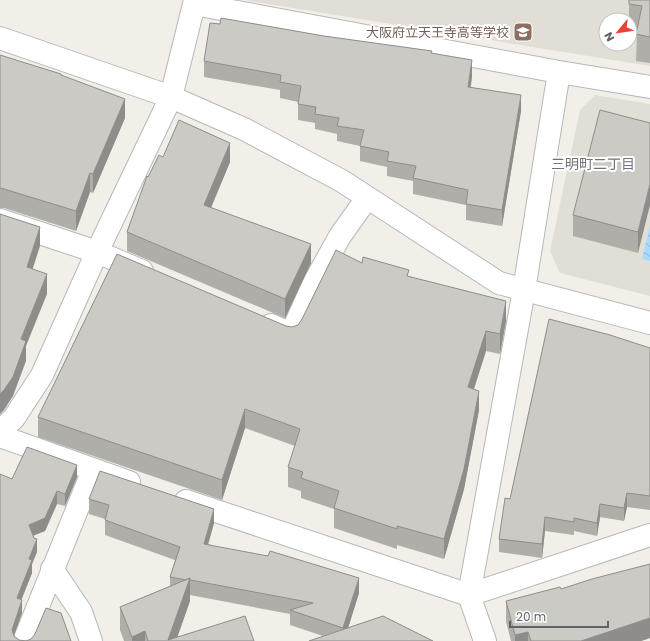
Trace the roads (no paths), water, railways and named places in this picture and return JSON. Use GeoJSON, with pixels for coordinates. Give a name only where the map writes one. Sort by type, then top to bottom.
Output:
{"type":"FeatureCollection","features":[{"type":"Feature","properties":{"kind":"street"},"geometry":{"type":"LineString","coordinates":[[0,431],[14,418],[42,375],[96,252],[171,96],[194,2],[559,72],[650,87]]}},
{"type":"Feature","properties":{"kind":"street"},"geometry":{"type":"LineString","coordinates":[[0,38],[171,96],[244,129],[342,181],[499,283],[650,323]]}},
{"type":"Feature","properties":{"kind":"street"},"geometry":{"type":"LineString","coordinates":[[485,641],[469,595],[524,290],[559,72]]}},
{"type":"Feature","properties":{"kind":"street"},"geometry":{"type":"LineString","coordinates":[[255,318],[291,334],[314,283],[340,236],[367,198]]}},
{"type":"Feature","properties":{"kind":"street"},"geometry":{"type":"LineString","coordinates":[[0,220],[96,252],[161,279]]}},
{"type":"Feature","properties":{"kind":"street"},"geometry":{"type":"LineString","coordinates":[[0,436],[145,488]]}},
{"type":"Feature","properties":{"kind":"street"},"geometry":{"type":"LineString","coordinates":[[24,641],[93,470]]}},
{"type":"Feature","properties":{"kind":"street"},"geometry":{"type":"LineString","coordinates":[[168,495],[469,595],[650,535]]}},
{"type":"Feature","properties":{"kind":"street"},"geometry":{"type":"LineString","coordinates":[[52,569],[81,612],[91,641]]}},
{"type":"Feature","properties":{"kind":"water"},"geometry":{"type":"Polygon","coordinates":[[[650,226],[650,261],[642,259],[650,226]]]}},
{"type":"Feature","properties":{"kind":"place","name":"大阪府立天王寺高等学校"},"geometry":{"type":"Point","coordinates":[523,32]}},
{"type":"Feature","properties":{"kind":"district","name":"三明町二丁目"},"geometry":{"type":"Point","coordinates":[593,164]}}]}
